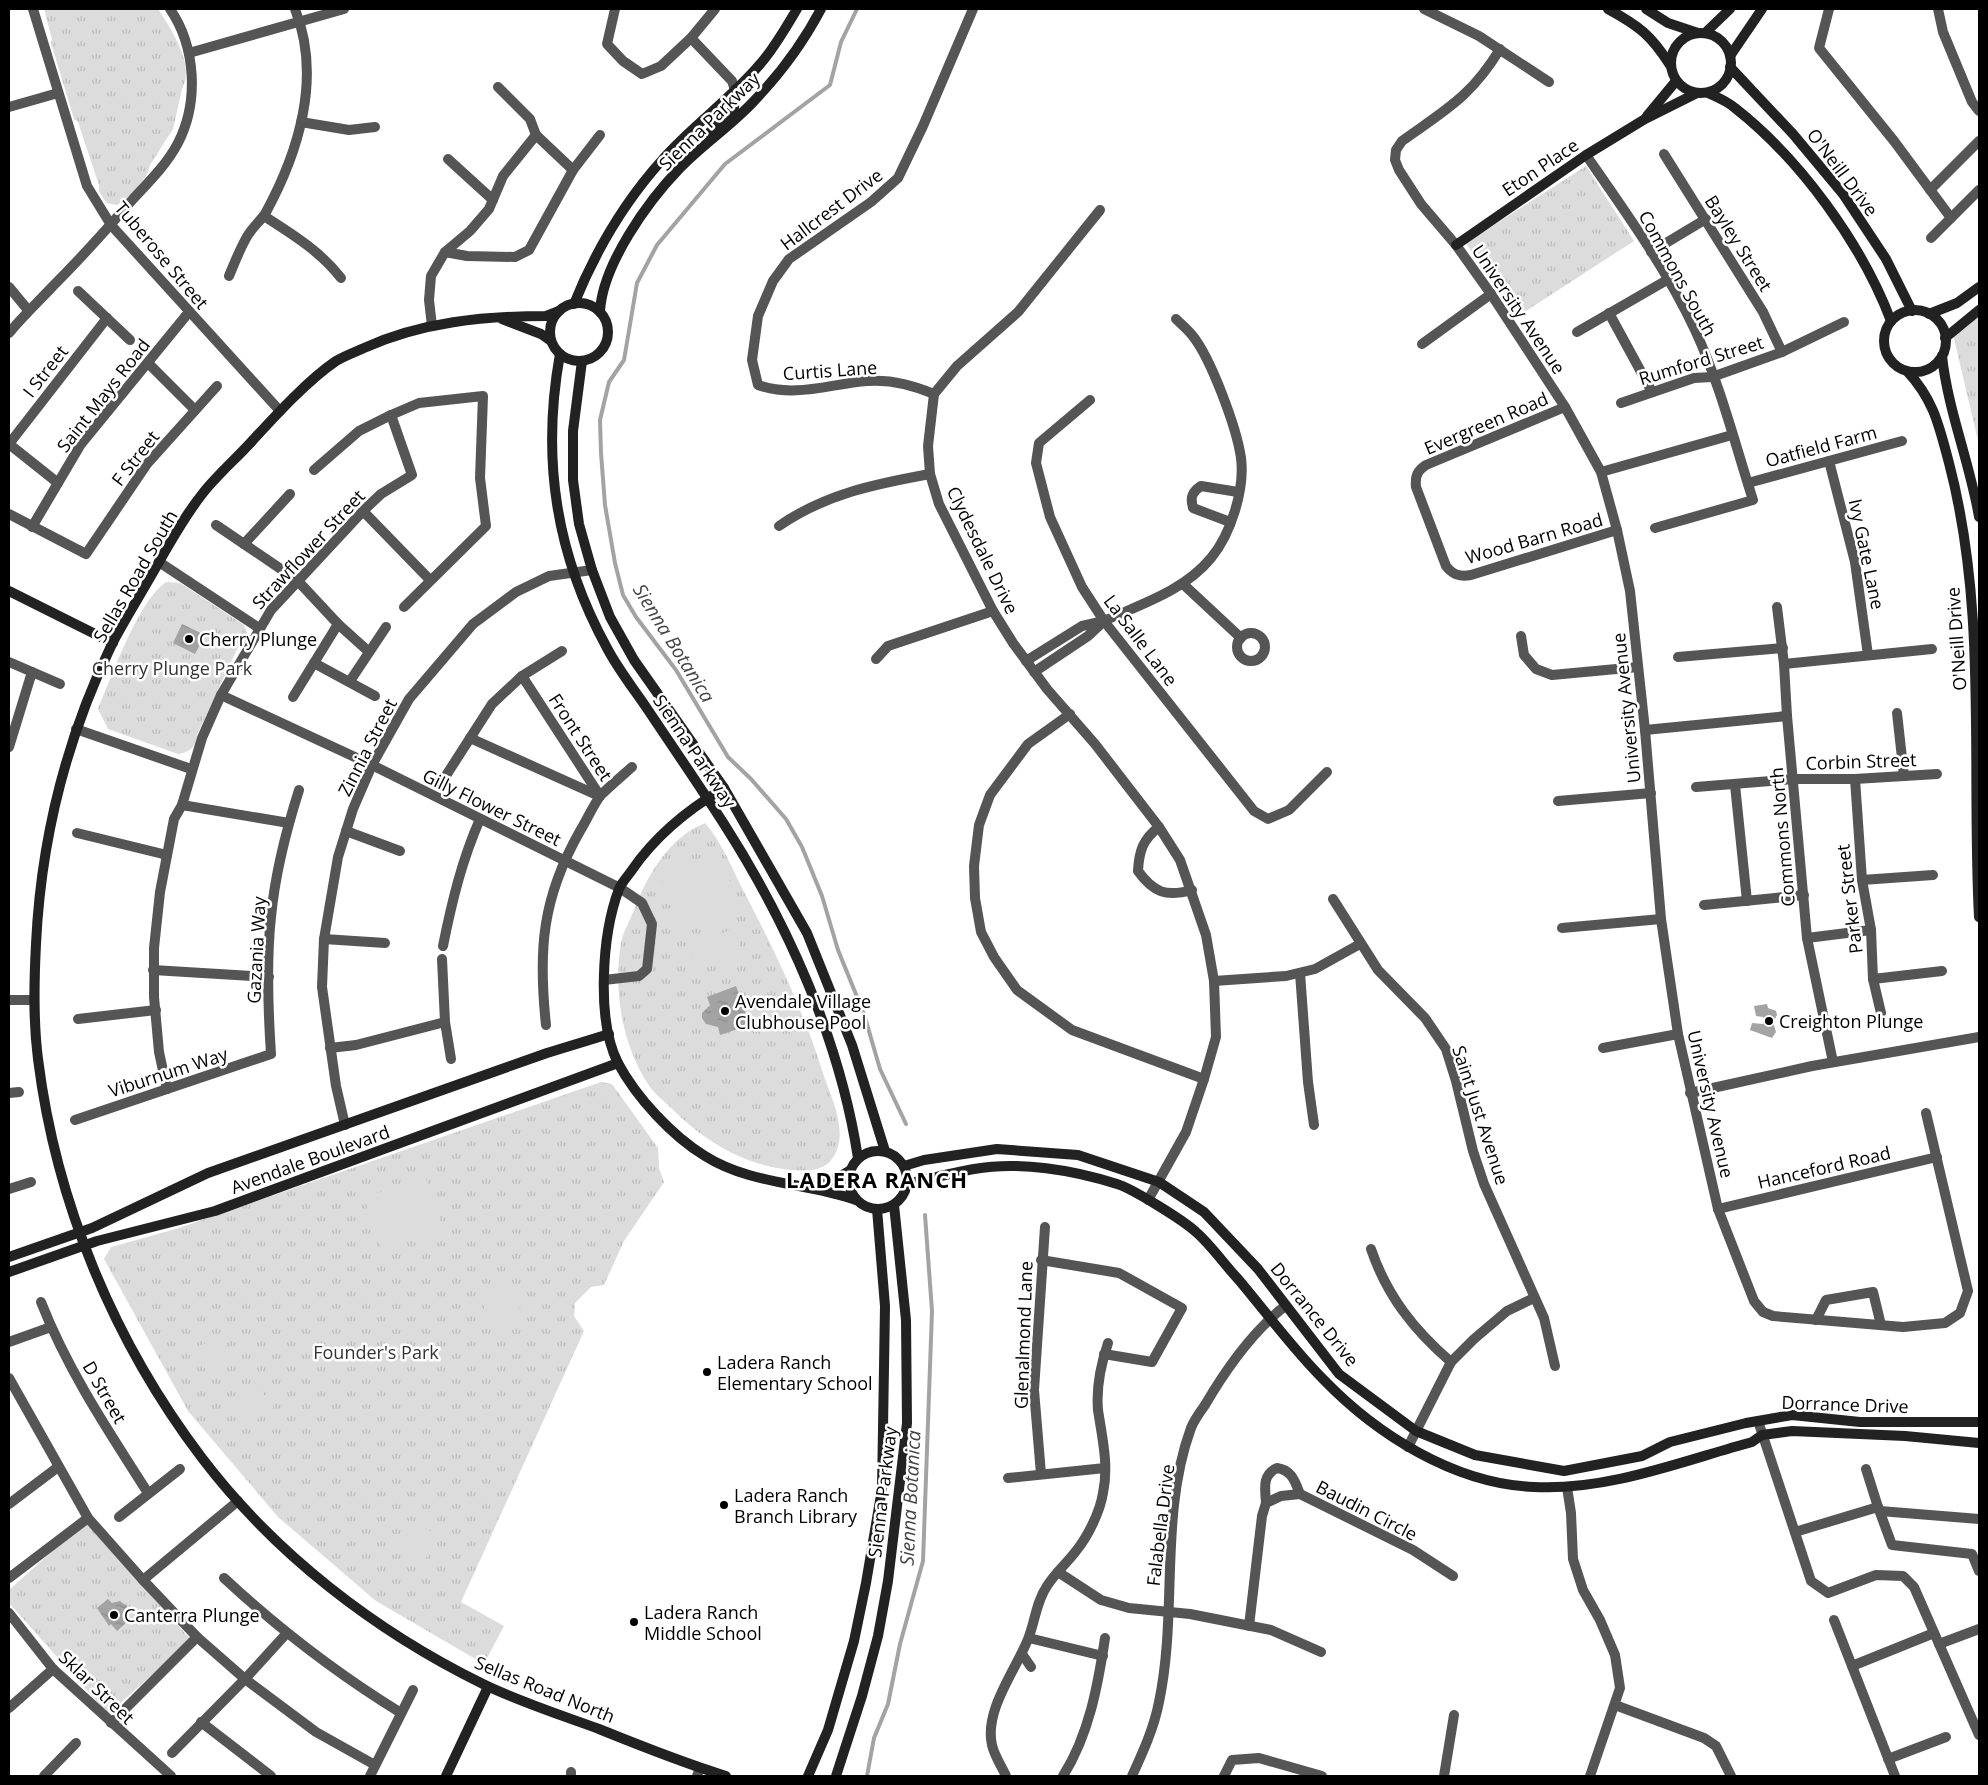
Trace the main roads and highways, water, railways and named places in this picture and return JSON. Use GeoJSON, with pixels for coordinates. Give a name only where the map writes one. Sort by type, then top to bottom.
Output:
{"type":"FeatureCollection","features":[{"type":"Feature","properties":{"kind":"water","name":"Cherry Plunge"},"geometry":{"type":"Polygon","coordinates":[[[182,624],[205,635],[195,654],[173,643],[182,624]]]}},
{"type":"Feature","properties":{"kind":"water","name":"Avendale Village Clubhouse Pool"},"geometry":{"type":"Polygon","coordinates":[[[736,986],[750,1025],[720,1035],[718,1027],[706,1024],[702,1018],[702,1013],[710,1005],[707,997],[736,986]]]}},
{"type":"Feature","properties":{"kind":"water","name":"Creighton Plunge"},"geometry":{"type":"Polygon","coordinates":[[[1767,1004],[1768,1008],[1776,1011],[1777,1015],[1773,1022],[1776,1032],[1772,1038],[1750,1030],[1752,1023],[1763,1024],[1765,1020],[1763,1017],[1756,1016],[1754,1006],[1767,1004]]]}},
{"type":"Feature","properties":{"kind":"water","name":"Canterra Plunge"},"geometry":{"type":"Polygon","coordinates":[[[108,1599],[112,1603],[120,1601],[127,1606],[124,1617],[128,1621],[117,1631],[111,1624],[109,1626],[97,1608],[108,1599]]]}},
{"type":"Feature","properties":{"kind":"waterway","name":"Sienna Botanica"},"geometry":{"type":"LineString","coordinates":[[857,9],[841,42],[830,85],[725,164],[657,245],[637,283],[624,360],[609,382],[600,420],[601,453],[605,505],[615,563],[623,595],[636,617],[676,670],[728,757],[751,779],[786,819],[802,847],[822,896],[838,950],[864,1014],[880,1069],[906,1124]]}},
{"type":"Feature","properties":{"kind":"waterway","name":"Sienna Botanica"},"geometry":{"type":"LineString","coordinates":[[867,1776],[874,1738],[888,1704],[900,1644],[923,1561],[932,1311],[925,1215]]}},
{"type":"Feature","properties":{"kind":"place","name":"Cherry Plunge"},"geometry":{"type":"Point","coordinates":[189,639]}},
{"type":"Feature","properties":{"kind":"place","name":"Avendale Village Clubhouse Pool"},"geometry":{"type":"Point","coordinates":[725,1011]}},
{"type":"Feature","properties":{"kind":"place","name":"Creighton Plunge"},"geometry":{"type":"Point","coordinates":[1769,1021]}},
{"type":"Feature","properties":{"kind":"place","name":"Ladera Ranch Elementary School"},"geometry":{"type":"Point","coordinates":[707,1372]}},
{"type":"Feature","properties":{"kind":"place","name":"Ladera Ranch Branch Library"},"geometry":{"type":"Point","coordinates":[724,1505]}},
{"type":"Feature","properties":{"kind":"place","name":"Canterra Plunge"},"geometry":{"type":"Point","coordinates":[114,1615]}},
{"type":"Feature","properties":{"kind":"place","name":"Ladera Ranch Middle School"},"geometry":{"type":"Point","coordinates":[634,1622]}},
{"type":"Feature","properties":{"kind":"district","name":"LADERA RANCH"},"geometry":{"type":"Point","coordinates":[877,1179]}},
{"type":"Feature","properties":{"kind":"park label","name":"Cherry Plunge Park"},"geometry":{"type":"Point","coordinates":[172,668]}},
{"type":"Feature","properties":{"kind":"park label","name":"Founder's Park"},"geometry":{"type":"Point","coordinates":[376,1352]}}]}
